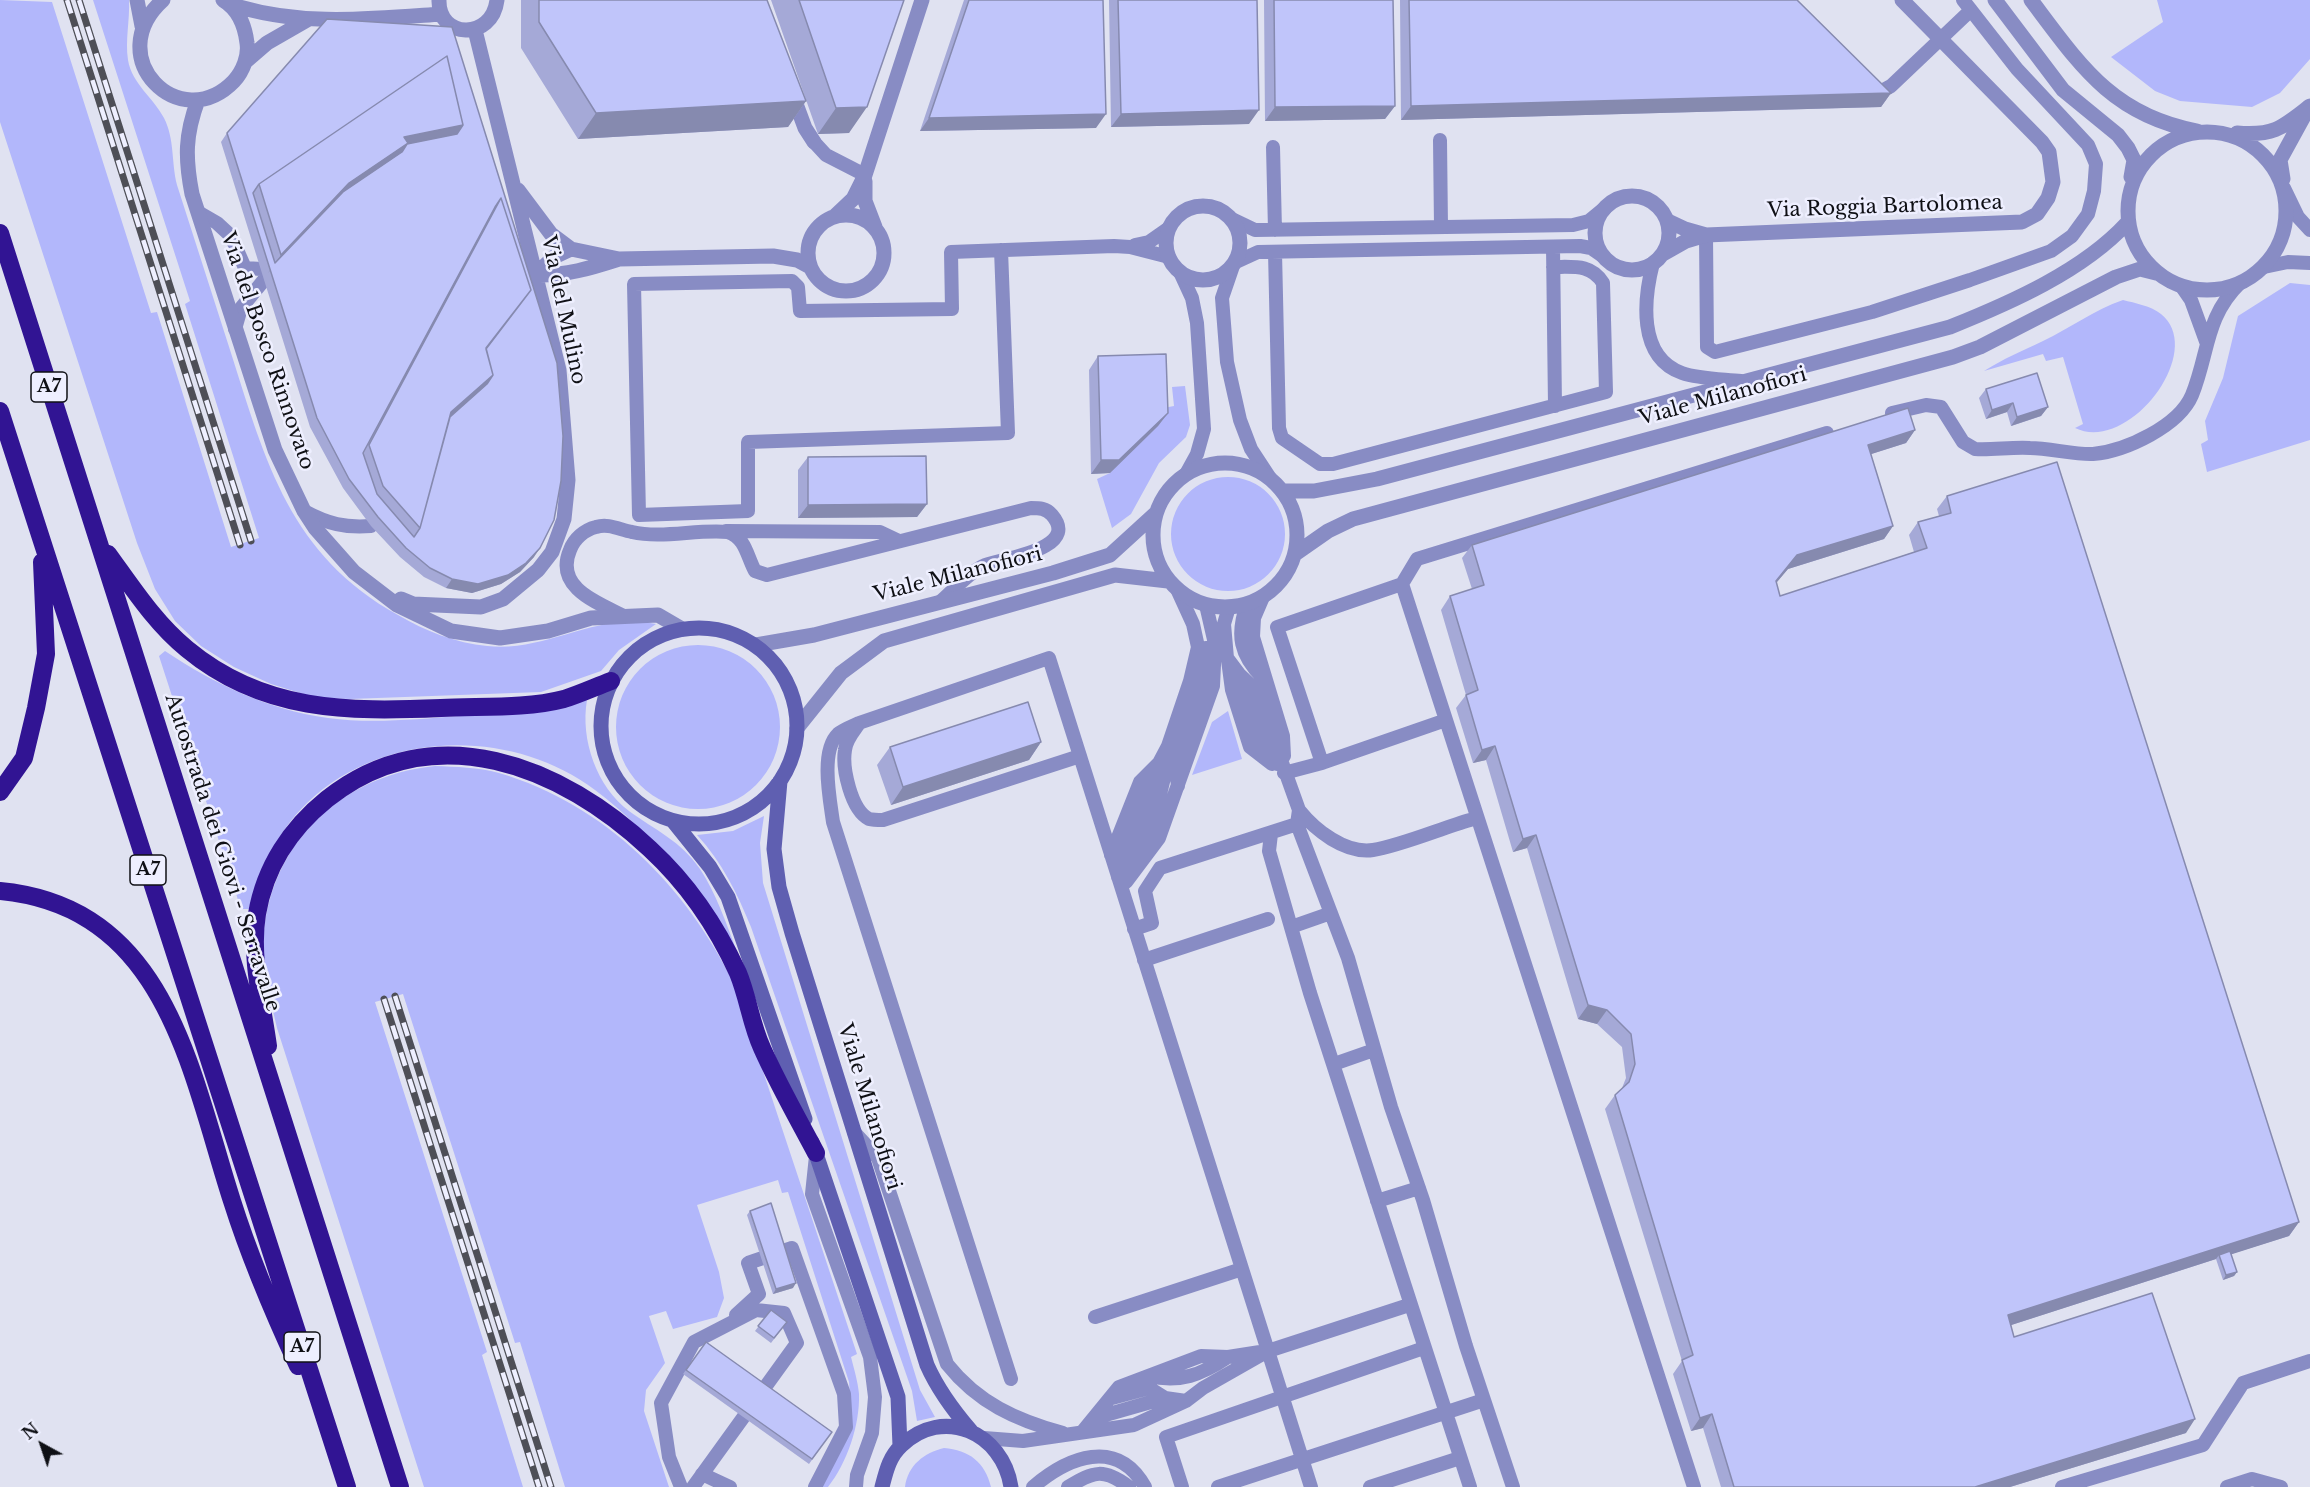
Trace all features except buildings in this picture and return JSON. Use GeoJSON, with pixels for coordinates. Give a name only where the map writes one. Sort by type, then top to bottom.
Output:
{"type":"FeatureCollection","features":[{"type":"Feature","properties":{"kind":"highway","name":"Autostrada dei Giovi - Serravalle"},"geometry":{"type":"LineString","coordinates":[[0,233],[400,1487]]}},
{"type":"Feature","properties":{"kind":"highway","name":"A7"},"geometry":{"type":"LineString","coordinates":[[0,411],[347,1487]]}},
{"type":"Feature","properties":{"kind":"highway"},"geometry":{"type":"LineString","coordinates":[[0,792],[24,758],[46,654],[40,533]]}},
{"type":"Feature","properties":{"kind":"highway"},"geometry":{"type":"LineString","coordinates":[[99,542],[150,610],[186,648],[212,668],[265,694],[324,708],[402,710],[533,704],[564,699],[611,681]]}},
{"type":"Feature","properties":{"kind":"highway"},"geometry":{"type":"LineString","coordinates":[[275,1098],[256,945],[257,915],[265,882],[278,853],[311,812],[339,789],[369,772],[393,762],[425,757],[466,756],[500,761],[541,774],[581,794],[651,849],[680,881],[704,910],[739,975],[761,1047],[816,1153]]}},
{"type":"Feature","properties":{"kind":"highway"},"geometry":{"type":"LineString","coordinates":[[0,891],[50,902],[95,924],[134,957],[162,998],[179,1037],[248,1249],[322,1421],[347,1487]]}},
{"type":"Feature","properties":{"kind":"main road","name":"Viale Milanofiori"},"geometry":{"type":"LineString","coordinates":[[682,629],[720,629],[756,645],[774,661],[787,682],[795,706],[797,728],[790,763],[780,781],[750,810],[714,823],[673,821],[646,809],[625,791],[610,770],[603,751],[600,729],[602,711],[611,681],[627,658],[639,648],[652,639],[682,629]]}},
{"type":"Feature","properties":{"kind":"main road","name":"Viale Milanofiori"},"geometry":{"type":"LineString","coordinates":[[780,781],[774,849],[779,887],[927,1365],[944,1398],[977,1434],[999,1452],[1008,1471],[1011,1487]]}},
{"type":"Feature","properties":{"kind":"main road","name":"Viale Milanofiori"},"geometry":{"type":"LineString","coordinates":[[673,821],[710,867],[728,897],[898,1397],[900,1446]]}},
{"type":"Feature","properties":{"kind":"main road"},"geometry":{"type":"LineString","coordinates":[[882,1487],[887,1465],[900,1446],[921,1431],[946,1426],[977,1434]]}},
{"type":"Feature","properties":{"kind":"street"},"geometry":{"type":"LineString","coordinates":[[137,0],[142,26]]}},
{"type":"Feature","properties":{"kind":"street"},"geometry":{"type":"LineString","coordinates":[[163,0],[150,11],[142,26],[138,44],[141,62],[149,78],[171,95],[198,100],[213,96],[227,88],[238,77],[245,62],[248,47],[246,31],[239,15],[225,1]]}},
{"type":"Feature","properties":{"kind":"street"},"geometry":{"type":"LineString","coordinates":[[225,1],[252,11],[307,20],[440,7],[454,27],[475,30],[491,18],[497,0]]}},
{"type":"Feature","properties":{"kind":"street"},"geometry":{"type":"LineString","coordinates":[[865,175],[865,201],[882,240],[884,258],[876,276],[867,284],[857,289],[834,289],[816,276],[810,267],[808,246],[818,227],[853,200],[865,175],[922,0]]}},
{"type":"Feature","properties":{"kind":"street","name":"Via Roggia Bartolomea"},"geometry":{"type":"LineString","coordinates":[[1658,259],[1686,241],[1706,235],[1959,226],[2022,222],[2037,214],[2048,198],[2053,182],[2049,152],[1902,0]]}},
{"type":"Feature","properties":{"kind":"street"},"geometry":{"type":"LineString","coordinates":[[1995,0],[2063,90],[2118,135],[2128,148],[2133,160],[2127,223],[2137,251],[2156,273],[2182,287],[2211,291],[2240,283],[2264,267],[2280,244],[2287,216],[2280,160],[2310,107]]}},
{"type":"Feature","properties":{"kind":"street"},"geometry":{"type":"LineString","coordinates":[[2031,0],[2091,78],[2114,96],[2153,118],[2197,131],[2262,135],[2287,124],[2310,107]]}},
{"type":"Feature","properties":{"kind":"street"},"geometry":{"type":"LineString","coordinates":[[245,62],[267,43],[307,20]]}},
{"type":"Feature","properties":{"kind":"street","name":"Via del Mulino"},"geometry":{"type":"LineString","coordinates":[[450,607],[481,607],[503,599],[538,570],[552,552],[564,519],[568,480],[559,370],[475,30]]}},
{"type":"Feature","properties":{"kind":"street"},"geometry":{"type":"LineString","coordinates":[[785,75],[805,128],[814,142]]}},
{"type":"Feature","properties":{"kind":"street","name":"Via del Bosco Rinnovato"},"geometry":{"type":"LineString","coordinates":[[198,100],[191,117],[186,160],[198,212],[275,450],[304,511],[338,555],[375,589],[397,605],[452,631],[500,638],[548,631],[591,618],[658,615],[682,629]]}},
{"type":"Feature","properties":{"kind":"street"},"geometry":{"type":"LineString","coordinates":[[2128,194],[2142,164],[2166,142],[2197,131]]}},
{"type":"Feature","properties":{"kind":"street"},"geometry":{"type":"LineString","coordinates":[[2222,132],[2249,142],[2271,162],[2284,188]]}},
{"type":"Feature","properties":{"kind":"street"},"geometry":{"type":"LineString","coordinates":[[512,180],[551,234],[571,249],[619,259],[773,256],[796,260],[810,267]]}},
{"type":"Feature","properties":{"kind":"street"},"geometry":{"type":"LineString","coordinates":[[1641,196],[1652,201],[1662,209],[1668,220],[1670,232],[1658,259],[1633,270],[1613,264],[1604,257],[1595,237],[1596,226],[1606,207],[1622,197],[1641,196]]}},
{"type":"Feature","properties":{"kind":"street"},"geometry":{"type":"LineString","coordinates":[[1193,207],[1215,207],[1232,219],[1240,241],[1234,263],[1215,278],[1191,278],[1180,272],[1169,256],[1167,237],[1175,218],[1193,207]]}},
{"type":"Feature","properties":{"kind":"street"},"geometry":{"type":"LineString","coordinates":[[835,216],[857,216],[876,229]]}},
{"type":"Feature","properties":{"kind":"street","name":"Via Roggia Bartolomea"},"geometry":{"type":"LineString","coordinates":[[1668,220],[1685,230],[1706,235]]}},
{"type":"Feature","properties":{"kind":"street","name":"Viale Milanofiori"},"geometry":{"type":"LineString","coordinates":[[1283,491],[1314,491],[1377,480],[1906,340],[1978,315],[2099,251],[2127,223]]}},
{"type":"Feature","properties":{"kind":"street"},"geometry":{"type":"LineString","coordinates":[[773,256],[794,249],[812,236]]}},
{"type":"Feature","properties":{"kind":"street"},"geometry":{"type":"LineString","coordinates":[[535,275],[554,257],[571,249]]}},
{"type":"Feature","properties":{"kind":"street"},"geometry":{"type":"LineString","coordinates":[[535,275],[556,276],[619,259]]}},
{"type":"Feature","properties":{"kind":"street","name":"Viale Milanofiori"},"geometry":{"type":"LineString","coordinates":[[1295,554],[1328,531],[1353,519],[1953,357],[1980,347],[2116,277],[2140,269],[2156,273]]}},
{"type":"Feature","properties":{"kind":"street","name":"Viale Milanofiori"},"geometry":{"type":"LineString","coordinates":[[797,728],[841,673],[884,640],[1115,575],[1178,589],[1206,605],[1229,607],[1247,604],[1263,597],[1288,571],[1295,554],[1298,532],[1293,510],[1283,491],[1270,478],[1238,463],[1220,462],[1202,466],[1186,474],[1167,491],[1156,513],[1152,537],[1157,560],[1178,589]]}},
{"type":"Feature","properties":{"kind":"street","name":"Viale Milanofiori"},"geometry":{"type":"LineString","coordinates":[[756,645],[814,635],[1053,573],[1110,555],[1156,513]]}},
{"type":"Feature","properties":{"kind":"street","name":"Via del Bosco Rinnovato"},"geometry":{"type":"LineString","coordinates":[[375,589],[414,604],[450,607]]}},
{"type":"Feature","properties":{"kind":"lane"},"geometry":{"type":"LineString","coordinates":[[1706,235],[1707,347],[1715,352],[1872,312],[2051,251],[2072,236],[2088,214],[2094,191],[2096,164],[2088,146],[2017,69],[1967,5],[1940,39],[1891,87],[1880,92],[1863,80]]}},
{"type":"Feature","properties":{"kind":"lane"},"geometry":{"type":"LineString","coordinates":[[1440,140],[1441,227]]}},
{"type":"Feature","properties":{"kind":"lane"},"geometry":{"type":"LineString","coordinates":[[814,142],[826,154],[865,175]]}},
{"type":"Feature","properties":{"kind":"lane"},"geometry":{"type":"LineString","coordinates":[[1273,147],[1275,230]]}},
{"type":"Feature","properties":{"kind":"lane"},"geometry":{"type":"LineString","coordinates":[[2284,188],[2298,217],[2310,230]]}},
{"type":"Feature","properties":{"kind":"lane"},"geometry":{"type":"LineString","coordinates":[[1232,219],[1255,230],[1573,225],[1589,221],[1606,207]]}},
{"type":"Feature","properties":{"kind":"lane"},"geometry":{"type":"LineString","coordinates":[[198,212],[217,223],[231,236],[245,268],[262,275],[241,308],[235,329]]}},
{"type":"Feature","properties":{"kind":"lane"},"geometry":{"type":"LineString","coordinates":[[1001,250],[1008,433],[748,442],[748,511],[639,515],[634,284],[792,281],[798,287],[800,311],[952,309],[951,252],[1001,250],[1130,247],[1149,242],[1169,228]]}},
{"type":"Feature","properties":{"kind":"lane"},"geometry":{"type":"LineString","coordinates":[[1130,247],[1169,256]]}},
{"type":"Feature","properties":{"kind":"lane"},"geometry":{"type":"LineString","coordinates":[[1553,247],[1555,406]]}},
{"type":"Feature","properties":{"kind":"lane"},"geometry":{"type":"LineString","coordinates":[[1270,478],[1251,449],[1240,420],[1227,362],[1222,298],[1234,263],[1258,252],[1553,247],[1591,248],[1604,257]]}},
{"type":"Feature","properties":{"kind":"lane"},"geometry":{"type":"LineString","coordinates":[[1275,252],[1279,428],[1282,438],[1320,464],[1333,464],[1606,392],[1603,283],[1597,273],[1581,266],[1553,267]]}},
{"type":"Feature","properties":{"kind":"lane"},"geometry":{"type":"LineString","coordinates":[[1658,259],[1647,287],[1646,321],[1650,341],[1662,359],[1681,373],[1746,382]]}},
{"type":"Feature","properties":{"kind":"lane"},"geometry":{"type":"LineString","coordinates":[[2264,267],[2288,262],[2310,263]]}},
{"type":"Feature","properties":{"kind":"lane"},"geometry":{"type":"LineString","coordinates":[[1180,272],[1192,298],[1197,322],[1204,429],[1197,454],[1186,474]]}},
{"type":"Feature","properties":{"kind":"lane"},"geometry":{"type":"LineString","coordinates":[[1884,416],[1926,405],[1941,407],[1964,442],[1975,449],[2056,449],[2091,454],[2114,450],[2142,441],[2177,413],[2191,397],[2206,344],[2224,298],[2240,283]]}},
{"type":"Feature","properties":{"kind":"lane"},"geometry":{"type":"LineString","coordinates":[[2182,287],[2191,300],[2206,344]]}},
{"type":"Feature","properties":{"kind":"lane"},"geometry":{"type":"LineString","coordinates":[[1322,763],[1277,627],[1402,584],[1417,559],[1838,430]]}},
{"type":"Feature","properties":{"kind":"lane"},"geometry":{"type":"LineString","coordinates":[[718,531],[734,534],[740,539],[755,571],[762,574],[1031,508],[1041,507],[1056,520],[1057,530],[1047,545],[1037,551],[982,566],[940,602]]}},
{"type":"Feature","properties":{"kind":"lane"},"geometry":{"type":"LineString","coordinates":[[304,511],[326,523],[347,528],[371,526]]}},
{"type":"Feature","properties":{"kind":"lane"},"geometry":{"type":"LineString","coordinates":[[624,616],[588,598],[572,583],[567,569],[568,555],[579,536],[597,526],[609,526],[639,533],[880,532],[899,541]]}},
{"type":"Feature","properties":{"kind":"lane"},"geometry":{"type":"LineString","coordinates":[[1402,584],[1694,1487]]}},
{"type":"Feature","properties":{"kind":"lane"},"geometry":{"type":"LineString","coordinates":[[1122,884],[1198,647],[1193,624],[1178,589]]}},
{"type":"Feature","properties":{"kind":"lane"},"geometry":{"type":"LineString","coordinates":[[1178,589],[1202,624],[1206,646],[1202,678],[1175,762],[1178,790]]}},
{"type":"Feature","properties":{"kind":"lane"},"geometry":{"type":"LineString","coordinates":[[1263,597],[1254,618],[1252,637],[1283,736],[1284,773],[1331,913],[1513,1487]]}},
{"type":"Feature","properties":{"kind":"lane"},"geometry":{"type":"LineString","coordinates":[[1247,604],[1241,620],[1241,639],[1248,663],[1264,680]]}},
{"type":"Feature","properties":{"kind":"lane"},"geometry":{"type":"LineString","coordinates":[[1122,884],[1159,838],[1178,790],[1213,686],[1215,644],[1206,605]]}},
{"type":"Feature","properties":{"kind":"lane"},"geometry":{"type":"LineString","coordinates":[[1229,607],[1224,624],[1227,658],[1232,690],[1250,747],[1284,773]]}},
{"type":"Feature","properties":{"kind":"lane"},"geometry":{"type":"LineString","coordinates":[[1011,1379],[833,822],[828,756],[831,744],[839,734],[859,723],[1049,658],[1311,1487]]}},
{"type":"Feature","properties":{"kind":"lane"},"geometry":{"type":"LineString","coordinates":[[1227,658],[1239,674],[1263,742],[1284,773]]}},
{"type":"Feature","properties":{"kind":"lane"},"geometry":{"type":"LineString","coordinates":[[1284,773],[1322,763],[1446,720]]}},
{"type":"Feature","properties":{"kind":"lane"},"geometry":{"type":"LineString","coordinates":[[859,723],[844,749],[845,767],[854,799],[860,811],[870,819],[883,820],[1080,756]]}},
{"type":"Feature","properties":{"kind":"lane"},"geometry":{"type":"LineString","coordinates":[[1122,884],[1158,809],[1165,778],[1168,746]]}},
{"type":"Feature","properties":{"kind":"lane"},"geometry":{"type":"LineString","coordinates":[[1111,855],[1140,782],[1159,763]]}},
{"type":"Feature","properties":{"kind":"lane"},"geometry":{"type":"LineString","coordinates":[[1298,817],[1332,840],[1372,850],[1470,820]]}},
{"type":"Feature","properties":{"kind":"lane"},"geometry":{"type":"LineString","coordinates":[[1134,929],[1152,923],[1145,891],[1160,868],[1271,834],[1298,817]]}},
{"type":"Feature","properties":{"kind":"lane"},"geometry":{"type":"LineString","coordinates":[[1271,834],[1269,851],[1278,885],[1409,1305],[1470,1487]]}},
{"type":"Feature","properties":{"kind":"lane"},"geometry":{"type":"LineString","coordinates":[[1292,927],[1331,913]]}},
{"type":"Feature","properties":{"kind":"lane"},"geometry":{"type":"LineString","coordinates":[[1144,960],[1268,919]]}},
{"type":"Feature","properties":{"kind":"lane"},"geometry":{"type":"LineString","coordinates":[[1334,1064],[1374,1050]]}},
{"type":"Feature","properties":{"kind":"lane"},"geometry":{"type":"LineString","coordinates":[[855,1132],[878,1158],[947,1364],[963,1385],[990,1405],[1025,1423],[1068,1434]]}},
{"type":"Feature","properties":{"kind":"lane"},"geometry":{"type":"LineString","coordinates":[[816,1153],[812,1194],[870,1357],[876,1397],[872,1433],[854,1483]]}},
{"type":"Feature","properties":{"kind":"lane"},"geometry":{"type":"LineString","coordinates":[[1377,1201],[1419,1188]]}},
{"type":"Feature","properties":{"kind":"lane"},"geometry":{"type":"LineString","coordinates":[[723,1327],[759,1294],[748,1263],[792,1248],[844,1394],[846,1427],[815,1487]]}},
{"type":"Feature","properties":{"kind":"lane"},"geometry":{"type":"LineString","coordinates":[[1095,1317],[1242,1269]]}},
{"type":"Feature","properties":{"kind":"lane"},"geometry":{"type":"LineString","coordinates":[[977,1434],[1023,1441],[1134,1425],[1186,1401],[1203,1388],[1268,1352],[1409,1305]]}},
{"type":"Feature","properties":{"kind":"lane"},"geometry":{"type":"LineString","coordinates":[[681,1487],[669,1457],[661,1403],[694,1342],[756,1310],[784,1312],[797,1343],[693,1487]]}},
{"type":"Feature","properties":{"kind":"lane"},"geometry":{"type":"LineString","coordinates":[[1182,1487],[1166,1437],[1424,1348]]}},
{"type":"Feature","properties":{"kind":"lane"},"geometry":{"type":"LineString","coordinates":[[1083,1431],[1119,1387],[1148,1376],[1172,1381],[1211,1368],[1227,1356],[1268,1352]]}},
{"type":"Feature","properties":{"kind":"lane"},"geometry":{"type":"LineString","coordinates":[[2062,1487],[2203,1445],[2243,1383],[2310,1361]]}},
{"type":"Feature","properties":{"kind":"lane"},"geometry":{"type":"LineString","coordinates":[[1110,1398],[1149,1388],[1165,1398],[1186,1401]]}},
{"type":"Feature","properties":{"kind":"lane"},"geometry":{"type":"LineString","coordinates":[[1095,1418],[1165,1398]]}},
{"type":"Feature","properties":{"kind":"lane"},"geometry":{"type":"LineString","coordinates":[[1218,1487],[1484,1400]]}},
{"type":"Feature","properties":{"kind":"lane"},"geometry":{"type":"LineString","coordinates":[[1033,1487],[1051,1472],[1085,1458],[1107,1456],[1124,1462],[1149,1479],[1154,1487]]}},
{"type":"Feature","properties":{"kind":"lane"},"geometry":{"type":"LineString","coordinates":[[1370,1487],[1460,1458]]}},
{"type":"Feature","properties":{"kind":"lane"},"geometry":{"type":"LineString","coordinates":[[1124,1462],[1145,1487]]}},
{"type":"Feature","properties":{"kind":"lane"},"geometry":{"type":"LineString","coordinates":[[1068,1487],[1090,1474],[1102,1473],[1115,1476],[1129,1487]]}},
{"type":"Feature","properties":{"kind":"lane"},"geometry":{"type":"LineString","coordinates":[[702,1474],[730,1487]]}},
{"type":"Feature","properties":{"kind":"lane"},"geometry":{"type":"LineString","coordinates":[[2227,1487],[2252,1479],[2282,1487]]}},
{"type":"Feature","properties":{"kind":"shaded area"},"geometry":{"type":"Polygon","coordinates":[[[0,0],[52,2],[151,313],[157,312],[231,547],[259,538],[185,304],[190,301],[93,0],[129,0],[127,45],[130,69],[159,110],[167,126],[177,185],[257,432],[287,503],[307,535],[331,564],[361,591],[408,621],[464,642],[509,647],[613,623],[656,624],[619,650],[601,671],[541,692],[350,699],[316,698],[271,684],[234,667],[201,646],[175,621],[155,589],[137,543],[0,122],[0,0]]]}},
{"type":"Feature","properties":{"kind":"shaded area"},"geometry":{"type":"Polygon","coordinates":[[[2157,0],[2310,0],[2310,59],[2280,93],[2252,107],[2180,101],[2155,91],[2111,57],[2163,22],[2157,0]]]}},
{"type":"Feature","properties":{"kind":"shaded area"},"geometry":{"type":"Polygon","coordinates":[[[2290,283],[2310,285],[2310,440],[2207,472],[2201,444],[2208,440],[2205,421],[2223,378],[2238,316],[2290,283]]]}},
{"type":"Feature","properties":{"kind":"shaded area"},"geometry":{"type":"Polygon","coordinates":[[[2123,300],[2148,307],[2161,314],[2173,331],[2175,351],[2168,373],[2156,395],[2138,413],[2118,426],[2096,432],[2075,428],[2083,424],[2063,357],[2046,361],[2043,354],[1984,371],[2102,309],[2123,300]]]}},
{"type":"Feature","properties":{"kind":"shaded area"},"geometry":{"type":"Polygon","coordinates":[[[1185,386],[1190,425],[1186,437],[1159,463],[1131,514],[1112,528],[1097,479],[1110,473],[1158,409],[1174,406],[1172,387],[1185,386]]]}},
{"type":"Feature","properties":{"kind":"shaded area"},"geometry":{"type":"Polygon","coordinates":[[[1228,477],[1250,481],[1268,494],[1281,512],[1285,534],[1281,556],[1268,574],[1250,587],[1228,591],[1206,587],[1188,574],[1175,556],[1171,534],[1175,512],[1188,494],[1206,481],[1228,477]]]}},
{"type":"Feature","properties":{"kind":"shaded area"},"geometry":{"type":"Polygon","coordinates":[[[698,645],[729,651],[756,669],[774,696],[780,727],[774,758],[756,785],[729,803],[698,809],[667,803],[640,785],[622,758],[616,727],[622,696],[640,669],[667,651],[698,645]]]}},
{"type":"Feature","properties":{"kind":"shaded area"},"geometry":{"type":"Polygon","coordinates":[[[165,651],[223,685],[263,702],[306,714],[345,720],[411,720],[508,713],[556,708],[587,700],[586,731],[593,762],[600,776],[608,789],[629,811],[676,843],[693,859],[711,888],[736,949],[672,864],[616,807],[595,790],[562,769],[525,755],[487,747],[448,746],[409,750],[372,761],[338,779],[307,803],[278,839],[264,866],[249,909],[241,909],[159,656],[165,651]]]}},
{"type":"Feature","properties":{"kind":"shaded area"},"geometry":{"type":"Polygon","coordinates":[[[1228,711],[1242,759],[1192,775],[1212,722],[1228,711]]]}},
{"type":"Feature","properties":{"kind":"shaded area"},"geometry":{"type":"Polygon","coordinates":[[[435,766],[475,768],[499,773],[538,787],[574,805],[608,828],[639,854],[667,883],[715,948],[734,984],[857,1354],[851,1357],[859,1394],[855,1431],[841,1467],[828,1487],[818,1487],[847,1426],[849,1382],[788,1192],[782,1193],[778,1180],[697,1205],[719,1272],[724,1298],[717,1317],[673,1329],[666,1311],[649,1316],[665,1363],[646,1390],[644,1411],[669,1487],[565,1487],[520,1342],[515,1343],[403,994],[375,1002],[487,1352],[482,1355],[523,1487],[424,1487],[277,1028],[263,956],[266,919],[275,884],[290,853],[310,826],[336,803],[365,785],[399,773],[435,766]]]}},
{"type":"Feature","properties":{"kind":"shaded area"},"geometry":{"type":"Polygon","coordinates":[[[764,816],[760,843],[763,883],[920,1390],[935,1417],[917,1421],[912,1391],[751,927],[728,878],[697,835],[733,831],[764,816]]]}},
{"type":"Feature","properties":{"kind":"shaded area"},"geometry":{"type":"Polygon","coordinates":[[[944,1448],[961,1451],[975,1459],[985,1471],[991,1487],[905,1487],[913,1466],[918,1461],[944,1448]]]}},
{"type":"Feature","properties":{"kind":"railway"},"geometry":{"type":"LineString","coordinates":[[67,0],[240,545]]}},
{"type":"Feature","properties":{"kind":"railway"},"geometry":{"type":"LineString","coordinates":[[79,0],[251,541]]}},
{"type":"Feature","properties":{"kind":"railway"},"geometry":{"type":"LineString","coordinates":[[395,996],[551,1487]]}},
{"type":"Feature","properties":{"kind":"railway"},"geometry":{"type":"LineString","coordinates":[[384,999],[539,1487]]}}]}
